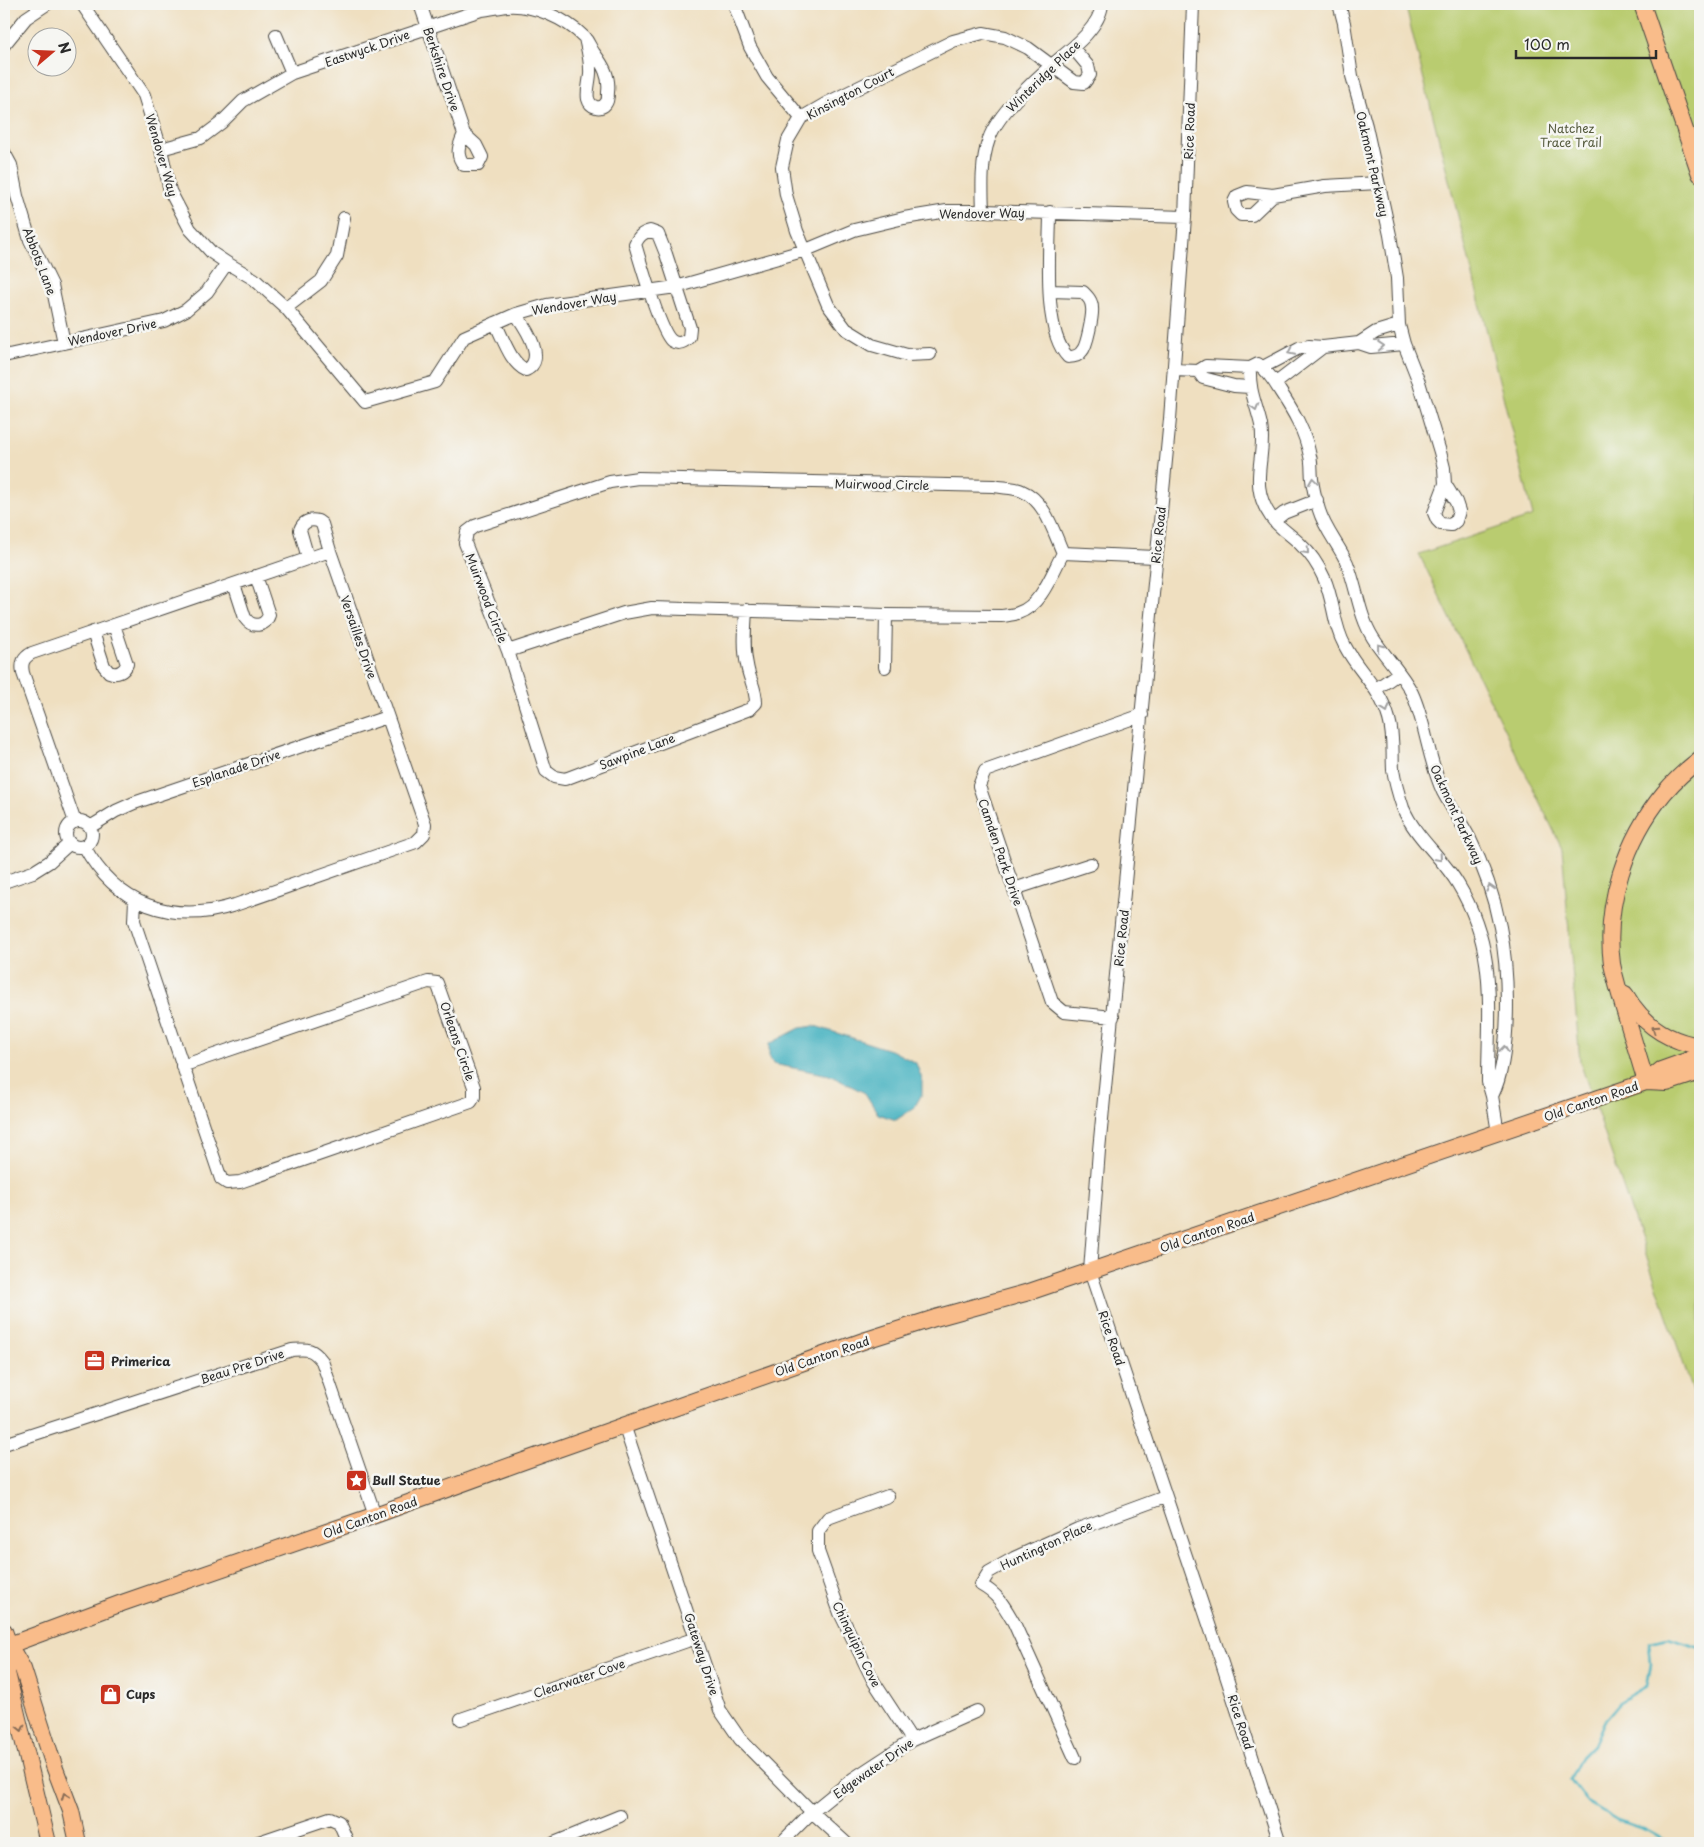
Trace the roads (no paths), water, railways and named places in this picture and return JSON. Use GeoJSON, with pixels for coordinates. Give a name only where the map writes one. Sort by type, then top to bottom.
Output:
{"type":"FeatureCollection","features":[{"type":"Feature","properties":{"kind":"main road"},"geometry":{"type":"LineString","coordinates":[[1642,4],[1700,174]]}},
{"type":"Feature","properties":{"kind":"main road"},"geometry":{"type":"LineString","coordinates":[[1646,1082],[1614,974],[1611,948],[1612,915],[1624,864],[1637,835],[1659,799],[1686,770],[1700,759]]}},
{"type":"Feature","properties":{"kind":"main road"},"geometry":{"type":"LineString","coordinates":[[1614,974],[1633,1007],[1648,1024],[1674,1040],[1700,1046]]}},
{"type":"Feature","properties":{"kind":"main road","name":"Old Canton Road"},"geometry":{"type":"LineString","coordinates":[[5,1641],[375,1515],[875,1337],[1029,1292],[1646,1082],[1661,1070],[1700,1056]]}},
{"type":"Feature","properties":{"kind":"main road","name":"Old Canton Road"},"geometry":{"type":"LineString","coordinates":[[1646,1082],[1667,1083],[1700,1072]]}},
{"type":"Feature","properties":{"kind":"main road"},"geometry":{"type":"LineString","coordinates":[[5,1641],[7,1673],[48,1843]]}},
{"type":"Feature","properties":{"kind":"main road"},"geometry":{"type":"LineString","coordinates":[[5,1641],[24,1669],[54,1766],[70,1810],[78,1843]]}},
{"type":"Feature","properties":{"kind":"main road"},"geometry":{"type":"LineString","coordinates":[[4,1682],[14,1697]]}},
{"type":"Feature","properties":{"kind":"street"},"geometry":{"type":"LineString","coordinates":[[4,44],[26,18],[47,4]]}},
{"type":"Feature","properties":{"kind":"street","name":"Wendover Way"},"geometry":{"type":"LineString","coordinates":[[82,4],[144,95],[161,149],[170,191],[190,229],[212,253],[254,279],[286,308],[365,402],[435,382],[464,336],[516,314],[547,305],[676,287],[806,250],[854,230],[904,218],[947,212],[983,211],[1185,217]]}},
{"type":"Feature","properties":{"kind":"street","name":"Berkshire Drive"},"geometry":{"type":"LineString","coordinates":[[420,4],[464,134]]}},
{"type":"Feature","properties":{"kind":"street"},"geometry":{"type":"LineString","coordinates":[[734,4],[750,47],[767,77],[801,118]]}},
{"type":"Feature","properties":{"kind":"street","name":"Winteridge Place"},"geometry":{"type":"LineString","coordinates":[[983,211],[982,178],[989,138],[1008,108],[1052,65],[1073,48],[1092,27],[1102,8],[1102,4]]}},
{"type":"Feature","properties":{"kind":"street","name":"Rice Road"},"geometry":{"type":"LineString","coordinates":[[1193,4],[1185,217],[1174,370],[1099,1150],[1090,1271],[1221,1660],[1280,1843]]}},
{"type":"Feature","properties":{"kind":"street","name":"Oakmont Parkway"},"geometry":{"type":"LineString","coordinates":[[1339,4],[1344,23],[1352,76],[1366,126],[1390,235],[1397,278],[1399,325],[1404,344],[1419,382],[1440,452],[1445,484]]}},
{"type":"Feature","properties":{"kind":"street","name":"Eastwyck Drive"},"geometry":{"type":"LineString","coordinates":[[161,149],[201,138],[243,101],[292,73],[481,10],[509,6],[536,10],[564,22],[585,38]]}},
{"type":"Feature","properties":{"kind":"street"},"geometry":{"type":"LineString","coordinates":[[276,34],[292,73]]}},
{"type":"Feature","properties":{"kind":"street","name":"Kinsington Court"},"geometry":{"type":"LineString","coordinates":[[930,354],[906,355],[872,345],[846,329],[828,305],[797,231],[786,195],[782,167],[788,140],[801,118],[826,103],[954,41],[983,34],[1005,38],[1028,48],[1074,82],[1084,83],[1090,75],[1088,66],[1073,48]]}},
{"type":"Feature","properties":{"kind":"street","name":"Abbots Lane"},"geometry":{"type":"LineString","coordinates":[[4,152],[11,165],[17,196],[30,240],[52,285],[64,342]]}},
{"type":"Feature","properties":{"kind":"street"},"geometry":{"type":"LineString","coordinates":[[1273,195],[1325,186],[1378,183]]}},
{"type":"Feature","properties":{"kind":"street"},"geometry":{"type":"LineString","coordinates":[[1050,212],[1050,291],[1054,330],[1061,350],[1068,357],[1076,357],[1085,346],[1093,310],[1090,299],[1083,292],[1050,291]]}},
{"type":"Feature","properties":{"kind":"street"},"geometry":{"type":"LineString","coordinates":[[286,308],[320,281],[337,256],[344,218]]}},
{"type":"Feature","properties":{"kind":"street"},"geometry":{"type":"LineString","coordinates":[[644,233],[658,234],[676,287],[690,328],[689,337],[680,343],[674,343],[668,337],[649,290],[635,244],[644,233]]}},
{"type":"Feature","properties":{"kind":"street","name":"Wendover Drive"},"geometry":{"type":"LineString","coordinates":[[4,356],[164,321],[186,310],[207,292],[227,263]]}},
{"type":"Feature","properties":{"kind":"street"},"geometry":{"type":"LineString","coordinates":[[495,323],[513,359],[520,368],[526,370],[530,368],[534,361],[535,352],[532,340],[516,314]]}},
{"type":"Feature","properties":{"kind":"street"},"geometry":{"type":"LineString","coordinates":[[1174,370],[1198,371],[1206,366],[1256,367],[1299,348],[1359,343],[1381,330],[1399,325]]}},
{"type":"Feature","properties":{"kind":"street"},"geometry":{"type":"LineString","coordinates":[[1359,343],[1371,347],[1404,344]]}},
{"type":"Feature","properties":{"kind":"street"},"geometry":{"type":"LineString","coordinates":[[1276,384],[1323,347]]}},
{"type":"Feature","properties":{"kind":"street","name":"Oakmont Parkway"},"geometry":{"type":"LineString","coordinates":[[1492,1096],[1499,1083],[1506,1030],[1507,1002],[1501,928],[1487,880],[1468,835],[1444,792],[1432,762],[1418,709],[1407,684],[1367,627],[1347,564],[1326,527],[1312,481],[1311,457],[1304,431],[1276,384],[1256,367],[1250,387],[1261,425],[1262,442],[1258,470],[1260,492],[1264,504],[1274,520],[1302,545],[1318,567],[1330,593],[1344,644],[1385,706],[1390,721],[1396,785],[1406,814],[1424,841],[1448,868],[1458,883],[1473,913],[1480,934],[1485,954],[1490,1001],[1488,1082],[1498,1133]]}},
{"type":"Feature","properties":{"kind":"street"},"geometry":{"type":"LineString","coordinates":[[1198,371],[1203,378],[1234,386],[1250,387]]}},
{"type":"Feature","properties":{"kind":"street","name":"Muirwood Circle"},"geometry":{"type":"LineString","coordinates":[[638,478],[994,486],[1022,490],[1036,501],[1045,513],[1063,553],[1040,596],[1031,606],[1018,613],[1002,616],[886,615],[652,608],[624,613],[508,651],[465,543],[468,532],[475,526],[610,482],[638,478]]}},
{"type":"Feature","properties":{"kind":"street"},"geometry":{"type":"LineString","coordinates":[[1274,520],[1284,513],[1317,500]]}},
{"type":"Feature","properties":{"kind":"street","name":"Versailles Drive"},"geometry":{"type":"LineString","coordinates":[[84,846],[103,874],[115,886],[135,900],[152,907],[178,912],[206,912],[222,909],[416,842],[424,834],[425,824],[322,524],[318,521],[308,521],[302,525],[300,530],[308,558]]}},
{"type":"Feature","properties":{"kind":"street"},"geometry":{"type":"LineString","coordinates":[[74,822],[23,673],[22,665],[26,656],[32,652],[330,551]]}},
{"type":"Feature","properties":{"kind":"street"},"geometry":{"type":"LineString","coordinates":[[1063,553],[1156,557]]}},
{"type":"Feature","properties":{"kind":"street"},"geometry":{"type":"LineString","coordinates":[[234,584],[245,618],[253,625],[262,624],[269,615],[256,576]]}},
{"type":"Feature","properties":{"kind":"street","name":"Sawpine Lane"},"geometry":{"type":"LineString","coordinates":[[508,651],[546,771],[554,777],[565,779],[750,709],[756,703],[756,691],[747,666],[744,644],[746,610]]}},
{"type":"Feature","properties":{"kind":"street"},"geometry":{"type":"LineString","coordinates":[[884,667],[886,615]]}},
{"type":"Feature","properties":{"kind":"street"},"geometry":{"type":"LineString","coordinates":[[93,632],[104,666],[109,672],[118,673],[123,671],[127,664],[114,625]]}},
{"type":"Feature","properties":{"kind":"street"},"geometry":{"type":"LineString","coordinates":[[1376,690],[1399,673]]}},
{"type":"Feature","properties":{"kind":"street","name":"Camden Park Drive"},"geometry":{"type":"LineString","coordinates":[[1113,1017],[1064,1012],[1052,1002],[979,786],[985,771],[1142,715]]}},
{"type":"Feature","properties":{"kind":"street","name":"Esplanade Drive"},"geometry":{"type":"LineString","coordinates":[[90,827],[116,811],[134,803],[387,717]]}},
{"type":"Feature","properties":{"kind":"street"},"geometry":{"type":"LineString","coordinates":[[74,822],[84,822],[90,827],[91,838],[84,846],[77,847],[66,838],[66,830],[74,822]]}},
{"type":"Feature","properties":{"kind":"street"},"geometry":{"type":"LineString","coordinates":[[4,882],[33,872],[49,862],[70,843]]}},
{"type":"Feature","properties":{"kind":"street"},"geometry":{"type":"LineString","coordinates":[[1014,889],[1091,864]]}},
{"type":"Feature","properties":{"kind":"street","name":"Orleans Circle"},"geometry":{"type":"LineString","coordinates":[[135,900],[134,921],[182,1066],[221,1179],[227,1183],[240,1182],[277,1170],[471,1102],[474,1097],[474,1087],[437,983],[428,982],[182,1066]]}},
{"type":"Feature","properties":{"kind":"street"},"geometry":{"type":"LineString","coordinates":[[1480,934],[1501,928]]}},
{"type":"Feature","properties":{"kind":"street"},"geometry":{"type":"LineString","coordinates":[[1490,1001],[1507,1002]]}},
{"type":"Feature","properties":{"kind":"street","name":"Beau Pre Drive"},"geometry":{"type":"LineString","coordinates":[[4,1444],[292,1350],[306,1349],[315,1351],[322,1361],[375,1515]]}},
{"type":"Feature","properties":{"kind":"street","name":"Gateway Drive"},"geometry":{"type":"LineString","coordinates":[[624,1425],[720,1710],[740,1739],[812,1812],[846,1843]]}},
{"type":"Feature","properties":{"kind":"street","name":"Chinquipin Cove"},"geometry":{"type":"LineString","coordinates":[[888,1496],[828,1518],[818,1531],[818,1551],[840,1613],[870,1674],[912,1740]]}},
{"type":"Feature","properties":{"kind":"street","name":"Huntington Place"},"geometry":{"type":"LineString","coordinates":[[1074,1758],[1014,1623],[1002,1602],[993,1592],[981,1585],[989,1572],[1014,1558],[1078,1529],[1165,1497]]}},
{"type":"Feature","properties":{"kind":"street","name":"Clearwater Cove"},"geometry":{"type":"LineString","coordinates":[[461,1719],[696,1638]]}},
{"type":"Feature","properties":{"kind":"street","name":"Edgewater Drive"},"geometry":{"type":"LineString","coordinates":[[781,1843],[812,1812],[854,1778],[912,1740],[977,1711]]}},
{"type":"Feature","properties":{"kind":"street"},"geometry":{"type":"LineString","coordinates":[[554,1843],[620,1816]]}},
{"type":"Feature","properties":{"kind":"street"},"geometry":{"type":"LineString","coordinates":[[256,1843],[330,1818],[339,1822],[348,1843]]}},
{"type":"Feature","properties":{"kind":"water"},"geometry":{"type":"Polygon","coordinates":[[[815,1026],[893,1051],[916,1063],[922,1079],[922,1094],[914,1108],[896,1120],[878,1114],[865,1093],[829,1075],[773,1064],[769,1056],[769,1044],[800,1028],[815,1026]]]}},
{"type":"Feature","properties":{"kind":"waterway"},"geometry":{"type":"LineString","coordinates":[[1666,1843],[1666,1841],[1646,1830],[1617,1820],[1586,1801],[1570,1780],[1581,1757],[1593,1745],[1603,1722],[1621,1701],[1647,1686],[1651,1664],[1649,1642],[1668,1638],[1700,1648]]}},
{"type":"Feature","properties":{"kind":"place","name":"Primerica"},"geometry":{"type":"Point","coordinates":[95,1361]}},
{"type":"Feature","properties":{"kind":"place","name":"Bull Statue"},"geometry":{"type":"Point","coordinates":[356,1480]}},
{"type":"Feature","properties":{"kind":"place","name":"Cups"},"geometry":{"type":"Point","coordinates":[110,1694]}},
{"type":"Feature","properties":{"kind":"park label","name":"Natchez Trace Trail"},"geometry":{"type":"Point","coordinates":[1571,135]}}]}
